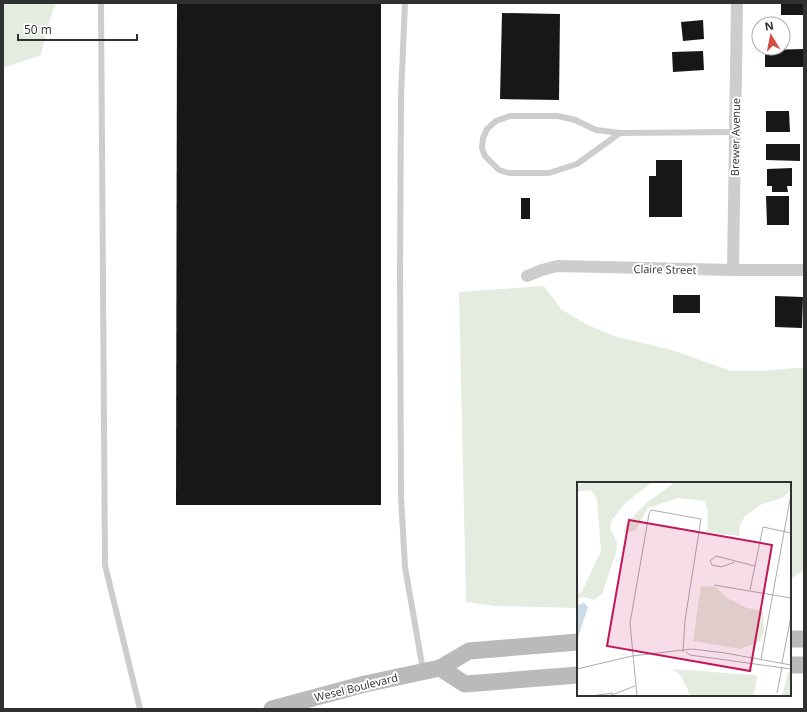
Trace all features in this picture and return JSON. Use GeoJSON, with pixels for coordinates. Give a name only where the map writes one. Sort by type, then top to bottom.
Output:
{"type":"FeatureCollection","features":[{"type":"Feature","properties":{"kind":"main road"},"geometry":{"type":"LineString","coordinates":[[791,638],[804,639]]}},
{"type":"Feature","properties":{"kind":"main road","name":"Wesel Boulevard"},"geometry":{"type":"LineString","coordinates":[[272,709],[364,684],[440,668],[469,651],[577,642]]}},
{"type":"Feature","properties":{"kind":"main road"},"geometry":{"type":"LineString","coordinates":[[791,665],[804,665]]}},
{"type":"Feature","properties":{"kind":"main road"},"geometry":{"type":"LineString","coordinates":[[440,668],[465,684],[577,675]]}},
{"type":"Feature","properties":{"kind":"street","name":"Brewer Avenue"},"geometry":{"type":"LineString","coordinates":[[733,270],[737,3]]}},
{"type":"Feature","properties":{"kind":"street","name":"Claire Street"},"geometry":{"type":"LineString","coordinates":[[527,276],[557,266],[804,270]]}},
{"type":"Feature","properties":{"kind":"lane"},"geometry":{"type":"LineString","coordinates":[[101,3],[105,565],[140,709]]}},
{"type":"Feature","properties":{"kind":"lane"},"geometry":{"type":"LineString","coordinates":[[405,3],[401,104],[401,497],[405,566],[423,672]]}},
{"type":"Feature","properties":{"kind":"lane"},"geometry":{"type":"LineString","coordinates":[[620,133],[577,164],[549,173],[509,173],[499,170],[485,156],[482,148],[483,138],[487,129],[496,121],[510,116],[558,116],[575,120],[596,130],[620,133],[735,132]]}},
{"type":"Feature","properties":{"kind":"shaded area"},"geometry":{"type":"Polygon","coordinates":[[[4,3],[56,3],[47,27],[41,55],[3,68],[4,3]]]}},
{"type":"Feature","properties":{"kind":"shaded area"},"geometry":{"type":"Polygon","coordinates":[[[544,286],[561,309],[586,324],[614,336],[672,350],[731,371],[763,371],[804,368],[804,570],[791,578],[791,482],[577,482],[577,608],[495,606],[466,602],[459,292],[544,286]]]}},
{"type":"Feature","properties":{"kind":"building"},"geometry":{"type":"Polygon","coordinates":[[[177,3],[381,3],[381,505],[176,505],[177,3]]]}},
{"type":"Feature","properties":{"kind":"building"},"geometry":{"type":"Polygon","coordinates":[[[781,3],[804,3],[804,15],[781,15],[781,3]]]}},
{"type":"Feature","properties":{"kind":"building"},"geometry":{"type":"Polygon","coordinates":[[[502,13],[560,14],[559,100],[500,99],[502,13]]]}},
{"type":"Feature","properties":{"kind":"building"},"geometry":{"type":"Polygon","coordinates":[[[703,20],[704,39],[683,41],[681,22],[703,20]]]}},
{"type":"Feature","properties":{"kind":"building"},"geometry":{"type":"Polygon","coordinates":[[[791,49],[804,49],[804,67],[765,67],[765,56],[791,56],[791,49]]]}},
{"type":"Feature","properties":{"kind":"building"},"geometry":{"type":"Polygon","coordinates":[[[703,51],[704,70],[673,72],[672,52],[703,51]]]}},
{"type":"Feature","properties":{"kind":"building"},"geometry":{"type":"Polygon","coordinates":[[[766,111],[789,111],[790,132],[766,132],[766,111]]]}},
{"type":"Feature","properties":{"kind":"building"},"geometry":{"type":"Polygon","coordinates":[[[766,144],[800,144],[800,161],[766,160],[766,144]]]}},
{"type":"Feature","properties":{"kind":"building"},"geometry":{"type":"Polygon","coordinates":[[[656,160],[682,160],[682,217],[649,217],[649,176],[656,176],[656,160]]]}},
{"type":"Feature","properties":{"kind":"building"},"geometry":{"type":"Polygon","coordinates":[[[792,168],[792,186],[787,186],[788,192],[772,192],[772,186],[767,186],[767,169],[792,168]]]}},
{"type":"Feature","properties":{"kind":"building"},"geometry":{"type":"Polygon","coordinates":[[[766,196],[789,196],[789,225],[767,225],[766,196]]]}},
{"type":"Feature","properties":{"kind":"building"},"geometry":{"type":"Polygon","coordinates":[[[521,198],[530,198],[530,219],[521,219],[521,198]]]}},
{"type":"Feature","properties":{"kind":"building"},"geometry":{"type":"Polygon","coordinates":[[[673,295],[700,295],[700,313],[673,313],[673,295]]]}},
{"type":"Feature","properties":{"kind":"building"},"geometry":{"type":"Polygon","coordinates":[[[775,296],[803,297],[802,328],[775,327],[775,296]]]}}]}
